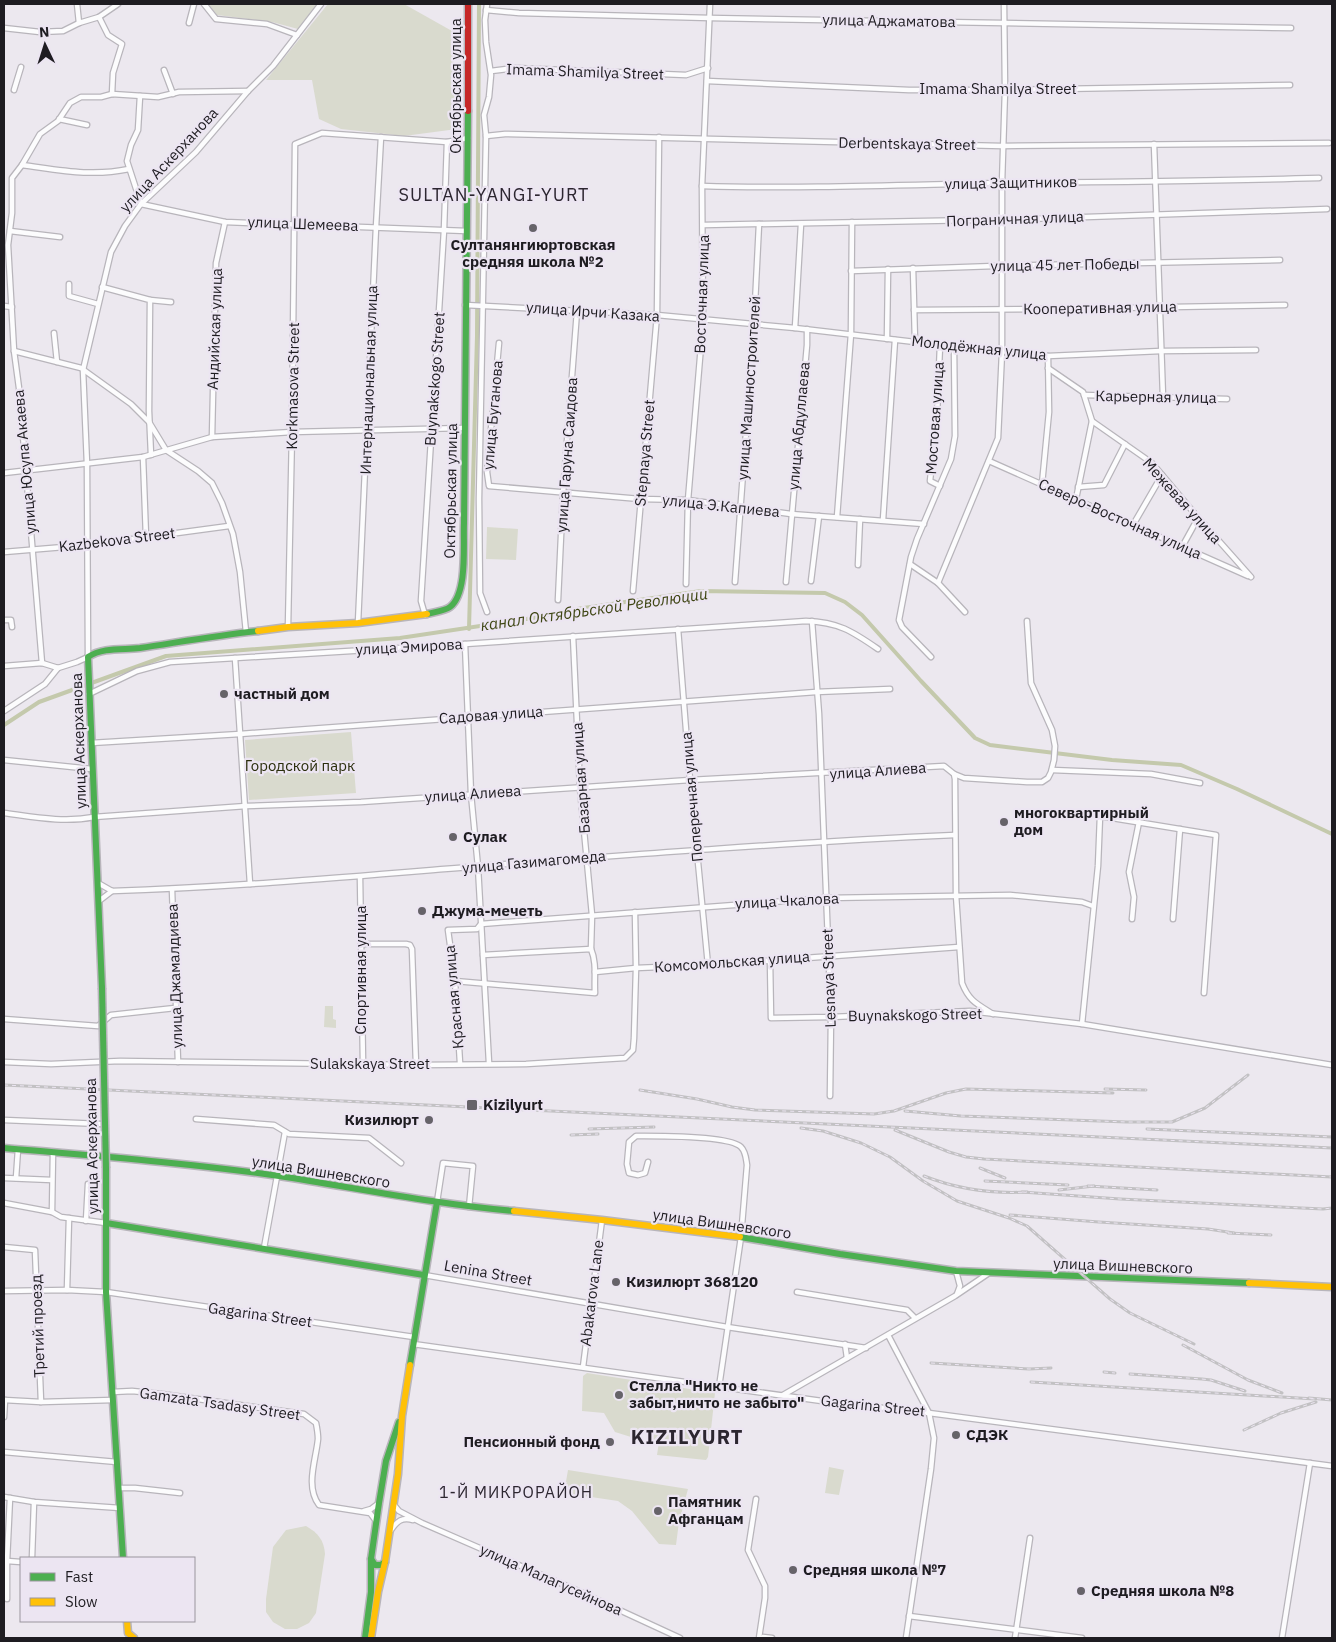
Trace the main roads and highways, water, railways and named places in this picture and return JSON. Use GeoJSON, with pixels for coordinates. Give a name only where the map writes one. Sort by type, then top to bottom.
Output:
{"type":"FeatureCollection","features":[{"type":"Feature","properties":{"kind":"waterway"},"geometry":{"type":"LineString","coordinates":[[469,629],[477,336],[479,4]]}},
{"type":"Feature","properties":{"kind":"waterway","name":"канал Октябрьской Революции"},"geometry":{"type":"LineString","coordinates":[[4,725],[39,702],[166,656],[400,638],[701,591],[825,593],[845,602],[862,615],[975,738],[990,745],[1112,760],[1181,765],[1332,834]]}},
{"type":"Feature","properties":{"kind":"railway"},"geometry":{"type":"LineString","coordinates":[[905,1111],[961,1116],[1172,1122],[1205,1108],[1248,1075]]}},
{"type":"Feature","properties":{"kind":"railway"},"geometry":{"type":"LineString","coordinates":[[4,1085],[1332,1148]]}},
{"type":"Feature","properties":{"kind":"railway"},"geometry":{"type":"LineString","coordinates":[[640,1090],[755,1110],[874,1114],[894,1111],[946,1093],[966,1089],[1113,1093]]}},
{"type":"Feature","properties":{"kind":"railway"},"geometry":{"type":"LineString","coordinates":[[1105,1089],[1146,1090]]}},
{"type":"Feature","properties":{"kind":"railway"},"geometry":{"type":"LineString","coordinates":[[589,1129],[654,1127]]}},
{"type":"Feature","properties":{"kind":"railway"},"geometry":{"type":"LineString","coordinates":[[801,1128],[823,1131],[861,1143],[890,1157],[923,1181],[957,1201],[1027,1226],[1110,1299],[1130,1313],[1194,1344]]}},
{"type":"Feature","properties":{"kind":"railway"},"geometry":{"type":"LineString","coordinates":[[1147,1129],[1332,1137]]}},
{"type":"Feature","properties":{"kind":"railway"},"geometry":{"type":"LineString","coordinates":[[895,1130],[949,1152],[966,1157],[984,1159],[1332,1177]]}},
{"type":"Feature","properties":{"kind":"railway"},"geometry":{"type":"LineString","coordinates":[[571,1135],[598,1134]]}},
{"type":"Feature","properties":{"kind":"railway"},"geometry":{"type":"LineString","coordinates":[[980,1168],[1005,1178]]}},
{"type":"Feature","properties":{"kind":"railway"},"geometry":{"type":"LineString","coordinates":[[924,1176],[936,1181],[975,1190],[1027,1192]]}},
{"type":"Feature","properties":{"kind":"railway"},"geometry":{"type":"LineString","coordinates":[[985,1181],[1068,1185]]}},
{"type":"Feature","properties":{"kind":"railway"},"geometry":{"type":"LineString","coordinates":[[1088,1186],[1157,1190]]}},
{"type":"Feature","properties":{"kind":"railway"},"geometry":{"type":"LineString","coordinates":[[1059,1190],[1094,1186]]}},
{"type":"Feature","properties":{"kind":"railway"},"geometry":{"type":"LineString","coordinates":[[1022,1192],[1120,1199],[1332,1208]]}},
{"type":"Feature","properties":{"kind":"railway"},"geometry":{"type":"LineString","coordinates":[[1010,1215],[1208,1229],[1234,1233]]}},
{"type":"Feature","properties":{"kind":"railway"},"geometry":{"type":"LineString","coordinates":[[1228,1233],[1271,1235]]}},
{"type":"Feature","properties":{"kind":"railway"},"geometry":{"type":"LineString","coordinates":[[1183,1345],[1248,1380],[1282,1393]]}},
{"type":"Feature","properties":{"kind":"railway"},"geometry":{"type":"LineString","coordinates":[[931,1363],[1029,1369],[1051,1368]]}},
{"type":"Feature","properties":{"kind":"railway"},"geometry":{"type":"LineString","coordinates":[[1104,1372],[1115,1373]]}},
{"type":"Feature","properties":{"kind":"railway"},"geometry":{"type":"LineString","coordinates":[[1130,1374],[1211,1380],[1245,1391]]}},
{"type":"Feature","properties":{"kind":"railway"},"geometry":{"type":"LineString","coordinates":[[1031,1382],[1315,1399]]}},
{"type":"Feature","properties":{"kind":"railway"},"geometry":{"type":"LineString","coordinates":[[1309,1398],[1332,1400]]}},
{"type":"Feature","properties":{"kind":"railway"},"geometry":{"type":"LineString","coordinates":[[1244,1430],[1281,1413],[1316,1402]]}},
{"type":"Feature","properties":{"kind":"place","name":"Султанянгиюртовская средняя школа №2"},"geometry":{"type":"Point","coordinates":[533,228]}},
{"type":"Feature","properties":{"kind":"place","name":"частный дом"},"geometry":{"type":"Point","coordinates":[224,694]}},
{"type":"Feature","properties":{"kind":"place","name":"многоквартирный дом"},"geometry":{"type":"Point","coordinates":[1004,822]}},
{"type":"Feature","properties":{"kind":"place","name":"Сулак"},"geometry":{"type":"Point","coordinates":[453,837]}},
{"type":"Feature","properties":{"kind":"place","name":"Джума-мечеть"},"geometry":{"type":"Point","coordinates":[422,911]}},
{"type":"Feature","properties":{"kind":"place","name":"Kizilyurt"},"geometry":{"type":"Point","coordinates":[472,1105]}},
{"type":"Feature","properties":{"kind":"place","name":"Кизилюрт"},"geometry":{"type":"Point","coordinates":[429,1120]}},
{"type":"Feature","properties":{"kind":"place","name":"Кизилюрт 368120"},"geometry":{"type":"Point","coordinates":[616,1282]}},
{"type":"Feature","properties":{"kind":"place","name":"Стелла \"Никто не забыт,ничто не забыто\""},"geometry":{"type":"Point","coordinates":[619,1395]}},
{"type":"Feature","properties":{"kind":"place","name":"СДЭК"},"geometry":{"type":"Point","coordinates":[956,1435]}},
{"type":"Feature","properties":{"kind":"place","name":"Пенсионный фонд"},"geometry":{"type":"Point","coordinates":[610,1442]}},
{"type":"Feature","properties":{"kind":"place","name":"Памятник Афганцам"},"geometry":{"type":"Point","coordinates":[658,1511]}},
{"type":"Feature","properties":{"kind":"place","name":"Средняя школа №7"},"geometry":{"type":"Point","coordinates":[793,1570]}},
{"type":"Feature","properties":{"kind":"place","name":"Средняя школа №8"},"geometry":{"type":"Point","coordinates":[1081,1591]}},
{"type":"Feature","properties":{"kind":"district","name":"SULTAN-YANGI-YURT"},"geometry":{"type":"Point","coordinates":[494,195]}},
{"type":"Feature","properties":{"kind":"district","name":"KIZILYURT"},"geometry":{"type":"Point","coordinates":[687,1437]}},
{"type":"Feature","properties":{"kind":"district","name":"1-Й МИКРОРАЙОН"},"geometry":{"type":"Point","coordinates":[516,1492]}},
{"type":"Feature","properties":{"kind":"park label","name":"Городской парк"},"geometry":{"type":"Point","coordinates":[300,766]}}]}
